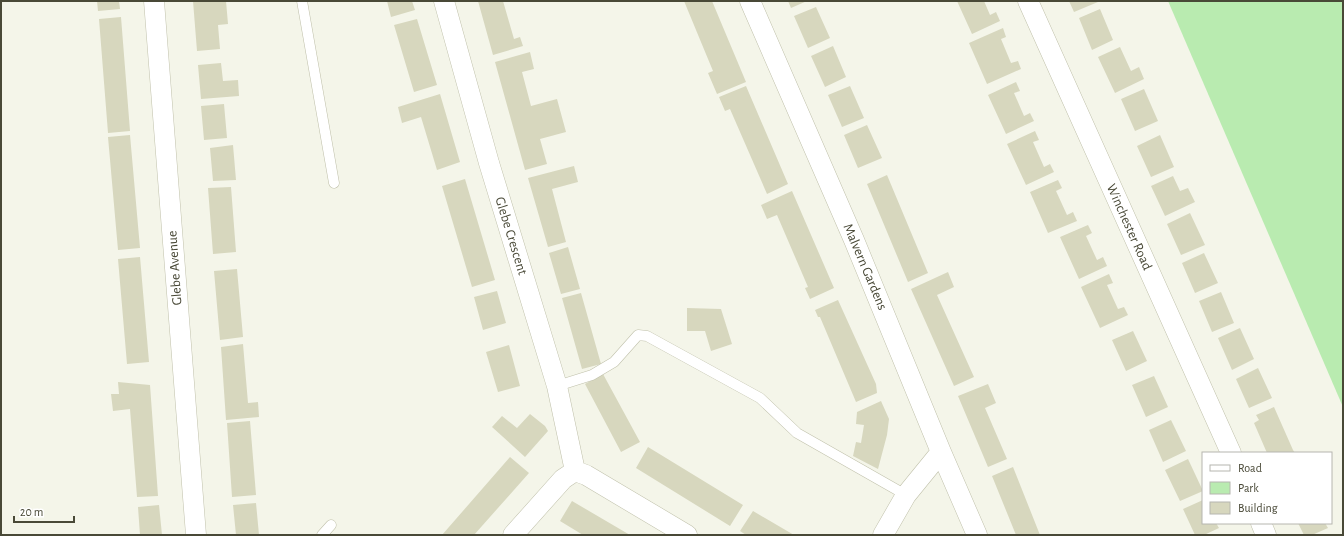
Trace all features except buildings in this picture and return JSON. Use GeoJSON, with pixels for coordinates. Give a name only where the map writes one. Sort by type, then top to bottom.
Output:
{"type":"FeatureCollection","features":[{"type":"Feature","properties":{"kind":"street","name":"Glebe Avenue"},"geometry":{"type":"LineString","coordinates":[[154,1],[196,535]]}},
{"type":"Feature","properties":{"kind":"street","name":"Glebe Crescent"},"geometry":{"type":"LineString","coordinates":[[444,1],[489,163],[557,386],[575,471]]}},
{"type":"Feature","properties":{"kind":"street","name":"Malvern Gardens"},"geometry":{"type":"LineString","coordinates":[[750,1],[854,240],[941,452],[977,535]]}},
{"type":"Feature","properties":{"kind":"street","name":"Winchester Road"},"geometry":{"type":"LineString","coordinates":[[1028,1],[1231,452]]}},
{"type":"Feature","properties":{"kind":"street"},"geometry":{"type":"LineString","coordinates":[[883,535],[906,495],[941,452]]}},
{"type":"Feature","properties":{"kind":"street"},"geometry":{"type":"LineString","coordinates":[[513,535],[563,479],[575,471],[586,475],[687,535]]}},
{"type":"Feature","properties":{"kind":"street"},"geometry":{"type":"LineString","coordinates":[[1261,524],[1266,535]]}},
{"type":"Feature","properties":{"kind":"lane"},"geometry":{"type":"LineString","coordinates":[[302,1],[334,182]]}},
{"type":"Feature","properties":{"kind":"lane"},"geometry":{"type":"LineString","coordinates":[[557,386],[592,375],[614,362],[638,335],[648,336],[760,398],[797,433],[906,495]]}},
{"type":"Feature","properties":{"kind":"lane"},"geometry":{"type":"LineString","coordinates":[[322,535],[330,525]]}},
{"type":"Feature","properties":{"kind":"green space"},"geometry":{"type":"Polygon","coordinates":[[[1168,1],[1343,1],[1343,407],[1168,1]]]}}]}
